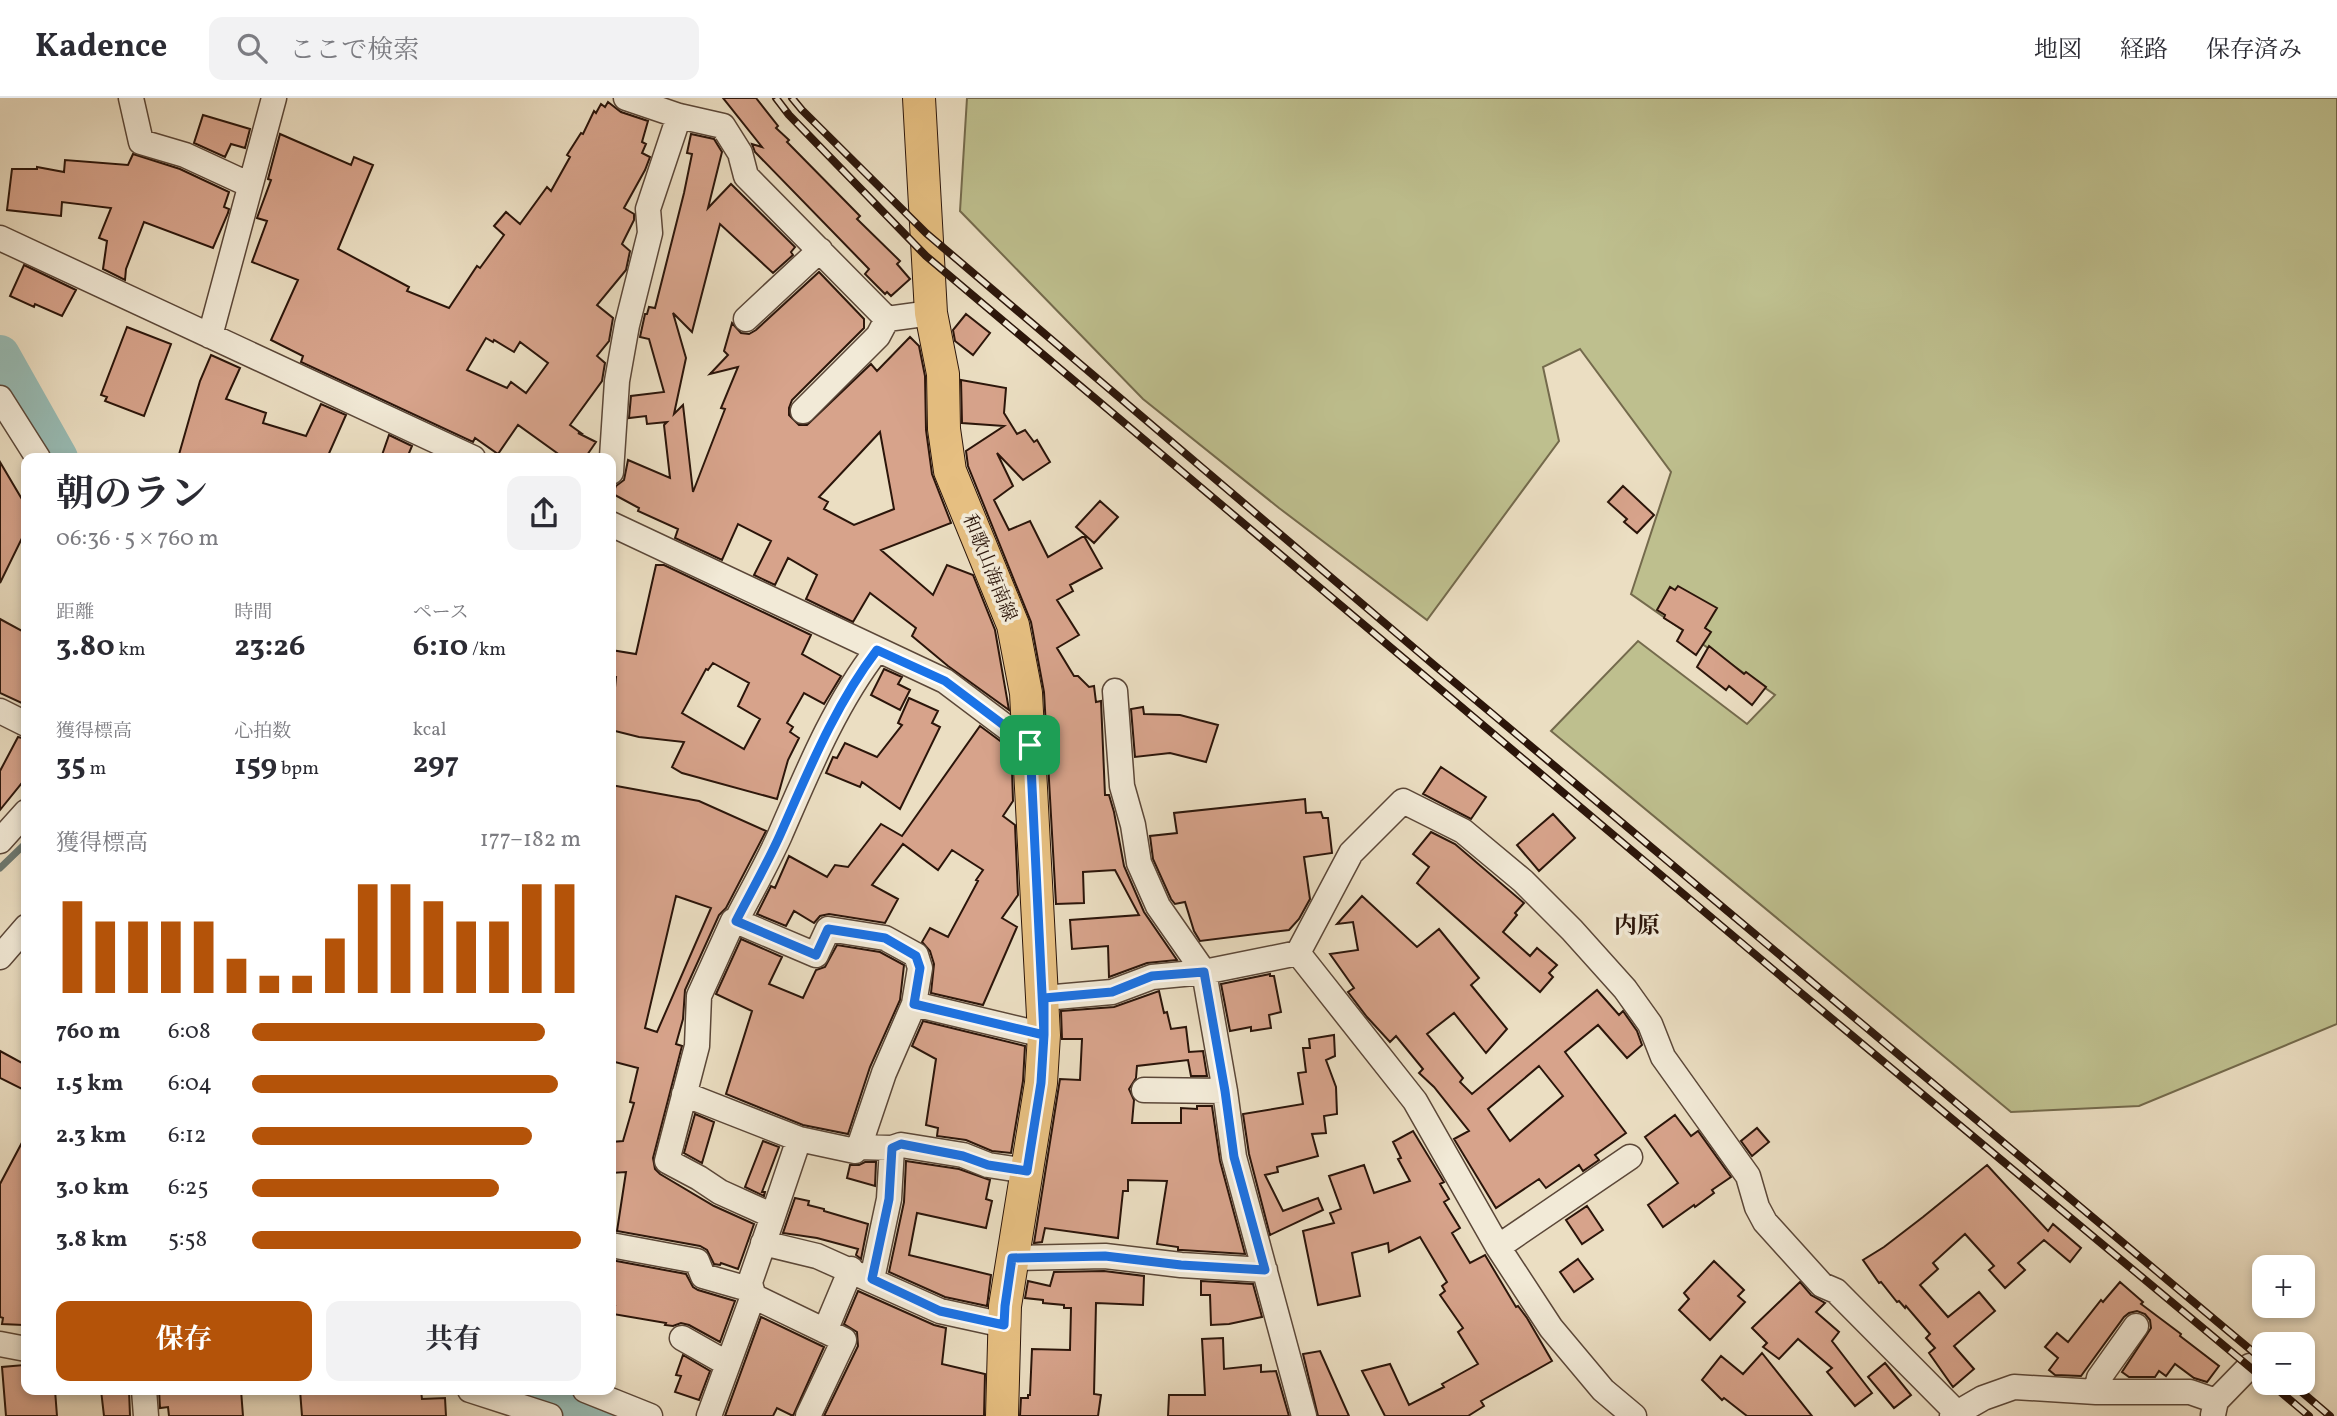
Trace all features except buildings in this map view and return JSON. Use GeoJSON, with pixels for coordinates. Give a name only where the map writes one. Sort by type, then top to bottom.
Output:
{"type":"FeatureCollection","features":[{"type":"Feature","properties":{"kind":"main road","name":"和歌山海南線"},"geometry":{"type":"LineString","coordinates":[[919,98],[931,313],[943,374],[944,429],[950,471],[1013,625],[1026,693],[1030,745],[1044,1035],[1041,1083],[1005,1306],[1002,1416]]}},
{"type":"Feature","properties":{"kind":"street"},"geometry":{"type":"LineString","coordinates":[[131,98],[141,142],[185,155],[250,185]]}},
{"type":"Feature","properties":{"kind":"street"},"geometry":{"type":"LineString","coordinates":[[210,336],[274,98]]}},
{"type":"Feature","properties":{"kind":"street"},"geometry":{"type":"LineString","coordinates":[[626,98],[679,116],[723,126],[740,153],[746,176],[887,319]]}},
{"type":"Feature","properties":{"kind":"street"},"geometry":{"type":"LineString","coordinates":[[612,453],[617,381],[627,325],[650,233],[648,209],[679,116]]}},
{"type":"Feature","properties":{"kind":"street"},"geometry":{"type":"LineString","coordinates":[[0,238],[462,453]]}},
{"type":"Feature","properties":{"kind":"street"},"geometry":{"type":"LineString","coordinates":[[746,319],[820,250]]}},
{"type":"Feature","properties":{"kind":"street"},"geometry":{"type":"LineString","coordinates":[[887,319],[931,313]]}},
{"type":"Feature","properties":{"kind":"street"},"geometry":{"type":"LineString","coordinates":[[803,411],[877,336],[887,319]]}},
{"type":"Feature","properties":{"kind":"street"},"geometry":{"type":"LineString","coordinates":[[0,398],[35,453]]}},
{"type":"Feature","properties":{"kind":"street"},"geometry":{"type":"LineString","coordinates":[[616,526],[945,681],[1030,745]]}},
{"type":"Feature","properties":{"kind":"street"},"geometry":{"type":"LineString","coordinates":[[773,1216],[720,1192],[667,1161],[697,1046],[699,996],[733,921],[736,921],[778,838],[807,774],[862,669],[877,650]]}},
{"type":"Feature","properties":{"kind":"street"},"geometry":{"type":"LineString","coordinates":[[1115,691],[1122,786],[1133,825],[1139,863],[1158,906],[1204,972],[1234,1157],[1304,1416]]}},
{"type":"Feature","properties":{"kind":"street"},"geometry":{"type":"LineString","coordinates":[[0,711],[21,722]]}},
{"type":"Feature","properties":{"kind":"street"},"geometry":{"type":"LineString","coordinates":[[1298,954],[1351,853],[1403,800],[1463,831],[1523,881],[1625,989],[1650,1024],[1663,1057],[1748,1176],[1757,1207],[1765,1222],[1822,1285],[1836,1291],[1954,1415],[1983,1398],[2014,1387],[2096,1392],[2190,1392],[2214,1409],[2249,1366]]}},
{"type":"Feature","properties":{"kind":"street"},"geometry":{"type":"LineString","coordinates":[[0,841],[21,823]]}},
{"type":"Feature","properties":{"kind":"street"},"geometry":{"type":"LineString","coordinates":[[684,1094],[799,1139],[855,1151],[859,1147],[884,1073],[914,1004],[920,968],[916,956],[885,938],[828,929],[816,955],[736,921]]}},
{"type":"Feature","properties":{"kind":"street"},"geometry":{"type":"LineString","coordinates":[[0,957],[21,933]]}},
{"type":"Feature","properties":{"kind":"street"},"geometry":{"type":"LineString","coordinates":[[1044,998],[1112,992],[1152,976],[1204,972],[1298,954]]}},
{"type":"Feature","properties":{"kind":"street"},"geometry":{"type":"LineString","coordinates":[[1298,954],[1415,1101],[1498,1247],[1551,1328],[1603,1390],[1634,1416]]}},
{"type":"Feature","properties":{"kind":"street"},"geometry":{"type":"LineString","coordinates":[[914,1004],[1044,1035]]}},
{"type":"Feature","properties":{"kind":"street"},"geometry":{"type":"LineString","coordinates":[[1144,1090],[1225,1091]]}},
{"type":"Feature","properties":{"kind":"street"},"geometry":{"type":"LineString","coordinates":[[709,1416],[753,1293],[750,1282],[799,1139]]}},
{"type":"Feature","properties":{"kind":"street"},"geometry":{"type":"LineString","coordinates":[[859,1147],[892,1148],[901,1144],[963,1156],[988,1165],[1027,1171]]}},
{"type":"Feature","properties":{"kind":"street"},"geometry":{"type":"LineString","coordinates":[[825,1331],[861,1274],[889,1199],[892,1148]]}},
{"type":"Feature","properties":{"kind":"street"},"geometry":{"type":"LineString","coordinates":[[1498,1247],[1630,1157]]}},
{"type":"Feature","properties":{"kind":"street"},"geometry":{"type":"LineString","coordinates":[[763,1243],[817,1256],[940,1311],[1004,1325]]}},
{"type":"Feature","properties":{"kind":"street"},"geometry":{"type":"LineString","coordinates":[[616,1246],[697,1261],[703,1276],[753,1293],[844,1340],[808,1416]]}},
{"type":"Feature","properties":{"kind":"street"},"geometry":{"type":"LineString","coordinates":[[1012,1258],[1105,1256],[1181,1265],[1265,1270]]}},
{"type":"Feature","properties":{"kind":"street"},"geometry":{"type":"LineString","coordinates":[[2096,1392],[2099,1378],[2136,1326]]}},
{"type":"Feature","properties":{"kind":"street"},"geometry":{"type":"LineString","coordinates":[[682,1338],[728,1364]]}},
{"type":"Feature","properties":{"kind":"street"},"geometry":{"type":"LineString","coordinates":[[0,1344],[21,1348]]}},
{"type":"Feature","properties":{"kind":"street"},"geometry":{"type":"LineString","coordinates":[[144,1395],[146,1416]]}},
{"type":"Feature","properties":{"kind":"street"},"geometry":{"type":"LineString","coordinates":[[485,1395],[550,1416]]}},
{"type":"Feature","properties":{"kind":"street"},"geometry":{"type":"LineString","coordinates":[[598,1395],[650,1416]]}},
{"type":"Feature","properties":{"kind":"green space"},"geometry":{"type":"Polygon","coordinates":[[[967,98],[2337,98],[2337,1024],[2139,1106],[2011,1112],[1551,731],[1638,641],[1747,724],[1775,695],[1631,594],[1671,472],[1580,349],[1543,367],[1559,441],[1427,620],[1279,508],[1143,399],[960,211],[967,98]]]}},
{"type":"Feature","properties":{"kind":"waterway"},"geometry":{"type":"LineString","coordinates":[[0,355],[55,453]]}},
{"type":"Feature","properties":{"kind":"waterway"},"geometry":{"type":"LineString","coordinates":[[0,868],[21,848]]}},
{"type":"Feature","properties":{"kind":"waterway"},"geometry":{"type":"LineString","coordinates":[[541,1395],[593,1416]]}},
{"type":"Feature","properties":{"kind":"railway"},"geometry":{"type":"LineString","coordinates":[[776,98],[789,115],[926,256],[2252,1369]]}},
{"type":"Feature","properties":{"kind":"railway"},"geometry":{"type":"LineString","coordinates":[[792,98],[926,233],[1434,665],[2252,1351]]}},
{"type":"Feature","properties":{"kind":"railway"},"geometry":{"type":"LineString","coordinates":[[2284,1395],[2309,1416]]}},
{"type":"Feature","properties":{"kind":"railway"},"geometry":{"type":"LineString","coordinates":[[2305,1395],[2330,1416]]}},
{"type":"Feature","properties":{"kind":"district","name":"内原"},"geometry":{"type":"Point","coordinates":[1637,927]}},
{"type":"Feature","properties":{"kind":"route"},"geometry":{"type":"LineString","coordinates":[[1030,745],[945,681],[877,650],[862,669],[807,774],[736,921],[816,955],[828,929],[885,938],[916,956],[920,968],[914,1004],[1044,1035],[1044,998],[1112,992],[1152,976],[1204,972],[1234,1157],[1265,1270],[1181,1265],[1105,1256],[1012,1258],[1004,1325],[940,1311],[872,1279],[889,1199],[892,1148],[901,1144],[963,1156],[988,1165],[1027,1171],[1041,1083],[1044,1035],[1030,745]]}}]}
